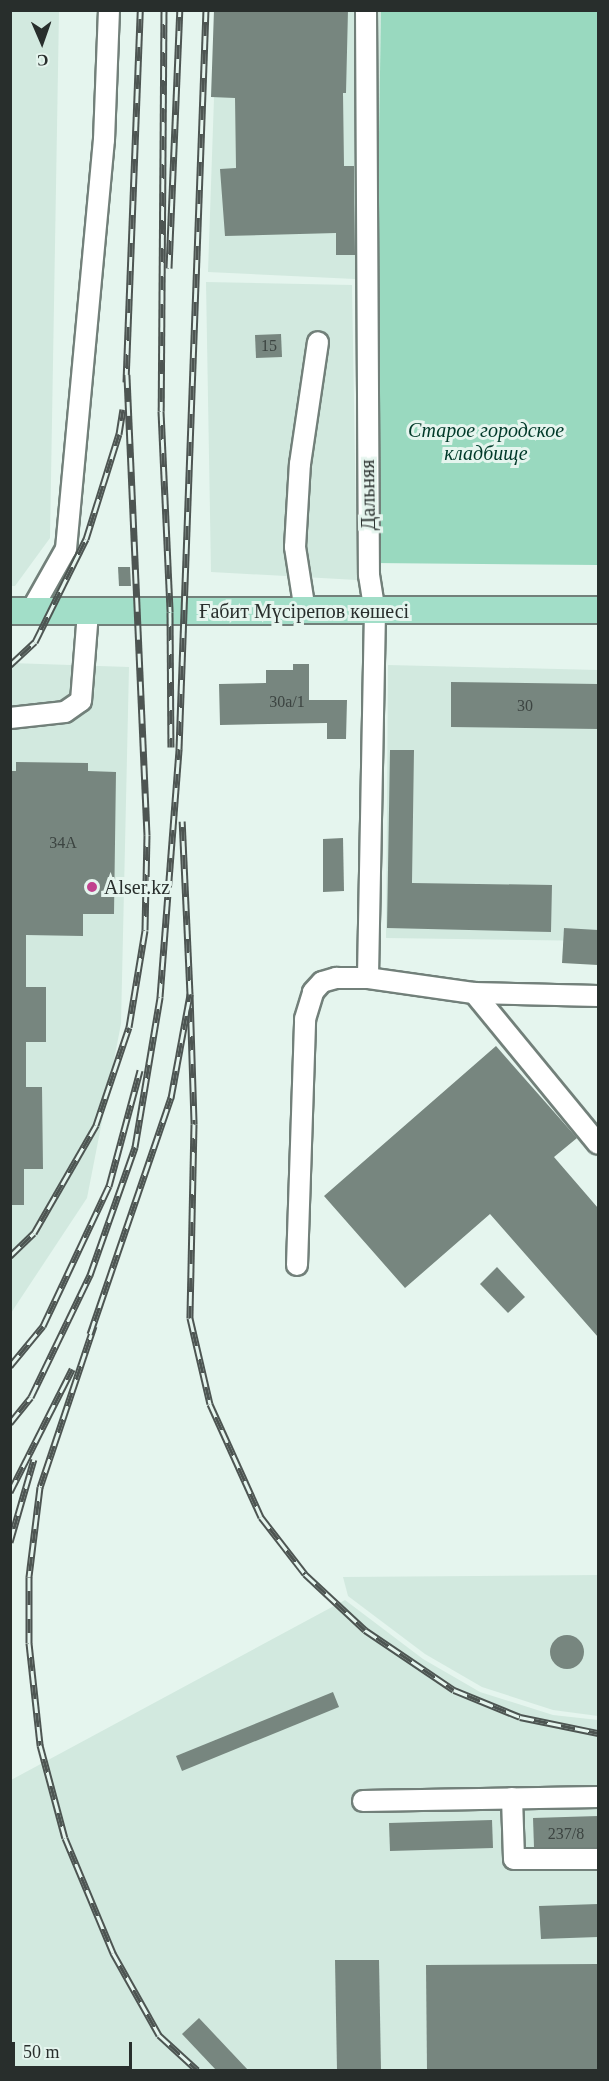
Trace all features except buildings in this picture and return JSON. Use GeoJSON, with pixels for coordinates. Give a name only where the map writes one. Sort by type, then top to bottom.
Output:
{"type":"FeatureCollection","features":[{"type":"Feature","properties":{"kind":"main road","name":"Ғабит Мүсірепов көшесі"},"geometry":{"type":"LineString","coordinates":[[21,611],[598,610]]}},
{"type":"Feature","properties":{"kind":"lane"},"geometry":{"type":"LineString","coordinates":[[21,611],[66,549],[104,140],[109,10]]}},
{"type":"Feature","properties":{"kind":"lane","name":"Дальняя"},"geometry":{"type":"LineString","coordinates":[[366,10],[369,575],[375,611],[368,978]]}},
{"type":"Feature","properties":{"kind":"lane"},"geometry":{"type":"LineString","coordinates":[[305,612],[295,547],[300,464],[318,342]]}},
{"type":"Feature","properties":{"kind":"lane"},"geometry":{"type":"LineString","coordinates":[[10,718],[65,712],[81,701],[88,612]]}},
{"type":"Feature","properties":{"kind":"lane"},"geometry":{"type":"LineString","coordinates":[[297,1265],[307,1005],[322,982],[336,978],[368,978],[474,993],[598,996]]}},
{"type":"Feature","properties":{"kind":"lane"},"geometry":{"type":"LineString","coordinates":[[474,993],[598,1144]]}},
{"type":"Feature","properties":{"kind":"lane"},"geometry":{"type":"LineString","coordinates":[[363,1801],[598,1797]]}},
{"type":"Feature","properties":{"kind":"lane"},"geometry":{"type":"LineString","coordinates":[[512,1798],[514,1859],[598,1859]]}},
{"type":"Feature","properties":{"kind":"shaded area"},"geometry":{"type":"Polygon","coordinates":[[[11,10],[59,11],[50,538],[15,586],[10,586],[11,10]]]}},
{"type":"Feature","properties":{"kind":"shaded area"},"geometry":{"type":"Polygon","coordinates":[[[217,11],[381,11],[376,280],[208,272],[217,11]]]}},
{"type":"Feature","properties":{"kind":"shaded area"},"geometry":{"type":"Polygon","coordinates":[[[206,282],[352,285],[357,580],[211,572],[206,282]]]}},
{"type":"Feature","properties":{"kind":"shaded area"},"geometry":{"type":"Polygon","coordinates":[[[11,663],[129,667],[121,1024],[87,1198],[11,1313],[11,663]]]}},
{"type":"Feature","properties":{"kind":"shaded area"},"geometry":{"type":"Polygon","coordinates":[[[388,665],[598,670],[598,941],[386,938],[388,665]]]}},
{"type":"Feature","properties":{"kind":"shaded area"},"geometry":{"type":"Polygon","coordinates":[[[598,1575],[598,1716],[553,1710],[482,1687],[425,1654],[348,1596],[343,1577],[598,1575]]]}},
{"type":"Feature","properties":{"kind":"shaded area"},"geometry":{"type":"Polygon","coordinates":[[[345,1600],[423,1659],[480,1692],[553,1715],[598,1720],[598,2070],[11,2070],[11,1780],[345,1600]]]}},
{"type":"Feature","properties":{"kind":"green space","name":"Старое городское кладбище"},"geometry":{"type":"Polygon","coordinates":[[[381,11],[598,11],[598,565],[372,563],[381,11]]]}},
{"type":"Feature","properties":{"kind":"railway"},"geometry":{"type":"LineString","coordinates":[[126,382],[140,10]]}},
{"type":"Feature","properties":{"kind":"railway"},"geometry":{"type":"LineString","coordinates":[[164,10],[161,411],[170,612],[171,747]]}},
{"type":"Feature","properties":{"kind":"railway"},"geometry":{"type":"LineString","coordinates":[[169,268],[180,10]]}},
{"type":"Feature","properties":{"kind":"railway"},"geometry":{"type":"LineString","coordinates":[[10,1423],[31,1397],[90,1275],[135,1147],[160,997],[179,749],[206,10]]}},
{"type":"Feature","properties":{"kind":"railway"},"geometry":{"type":"LineString","coordinates":[[10,1256],[34,1233],[96,1125],[129,1027],[145,930],[147,835],[127,374]]}},
{"type":"Feature","properties":{"kind":"railway"},"geometry":{"type":"LineString","coordinates":[[10,665],[35,642],[86,539],[119,434],[123,409]]}},
{"type":"Feature","properties":{"kind":"railway"},"geometry":{"type":"LineString","coordinates":[[90,1334],[171,1098],[190,994],[182,821]]}},
{"type":"Feature","properties":{"kind":"railway"},"geometry":{"type":"LineString","coordinates":[[190,994],[194,1124],[190,1318],[210,1404],[261,1517],[305,1574],[365,1630],[454,1690],[520,1717],[598,1733]]}},
{"type":"Feature","properties":{"kind":"railway"},"geometry":{"type":"LineString","coordinates":[[10,1366],[43,1326],[109,1186],[140,1070]]}},
{"type":"Feature","properties":{"kind":"railway"},"geometry":{"type":"LineString","coordinates":[[94,1326],[40,1487],[29,1577],[29,1643],[40,1745],[65,1838],[113,1953],[159,2035],[197,2070]]}},
{"type":"Feature","properties":{"kind":"railway"},"geometry":{"type":"LineString","coordinates":[[10,1492],[72,1369]]}},
{"type":"Feature","properties":{"kind":"railway"},"geometry":{"type":"LineString","coordinates":[[10,1542],[34,1459]]}},
{"type":"Feature","properties":{"kind":"place","name":"Alser.kz"},"geometry":{"type":"Point","coordinates":[92,887]}}]}
